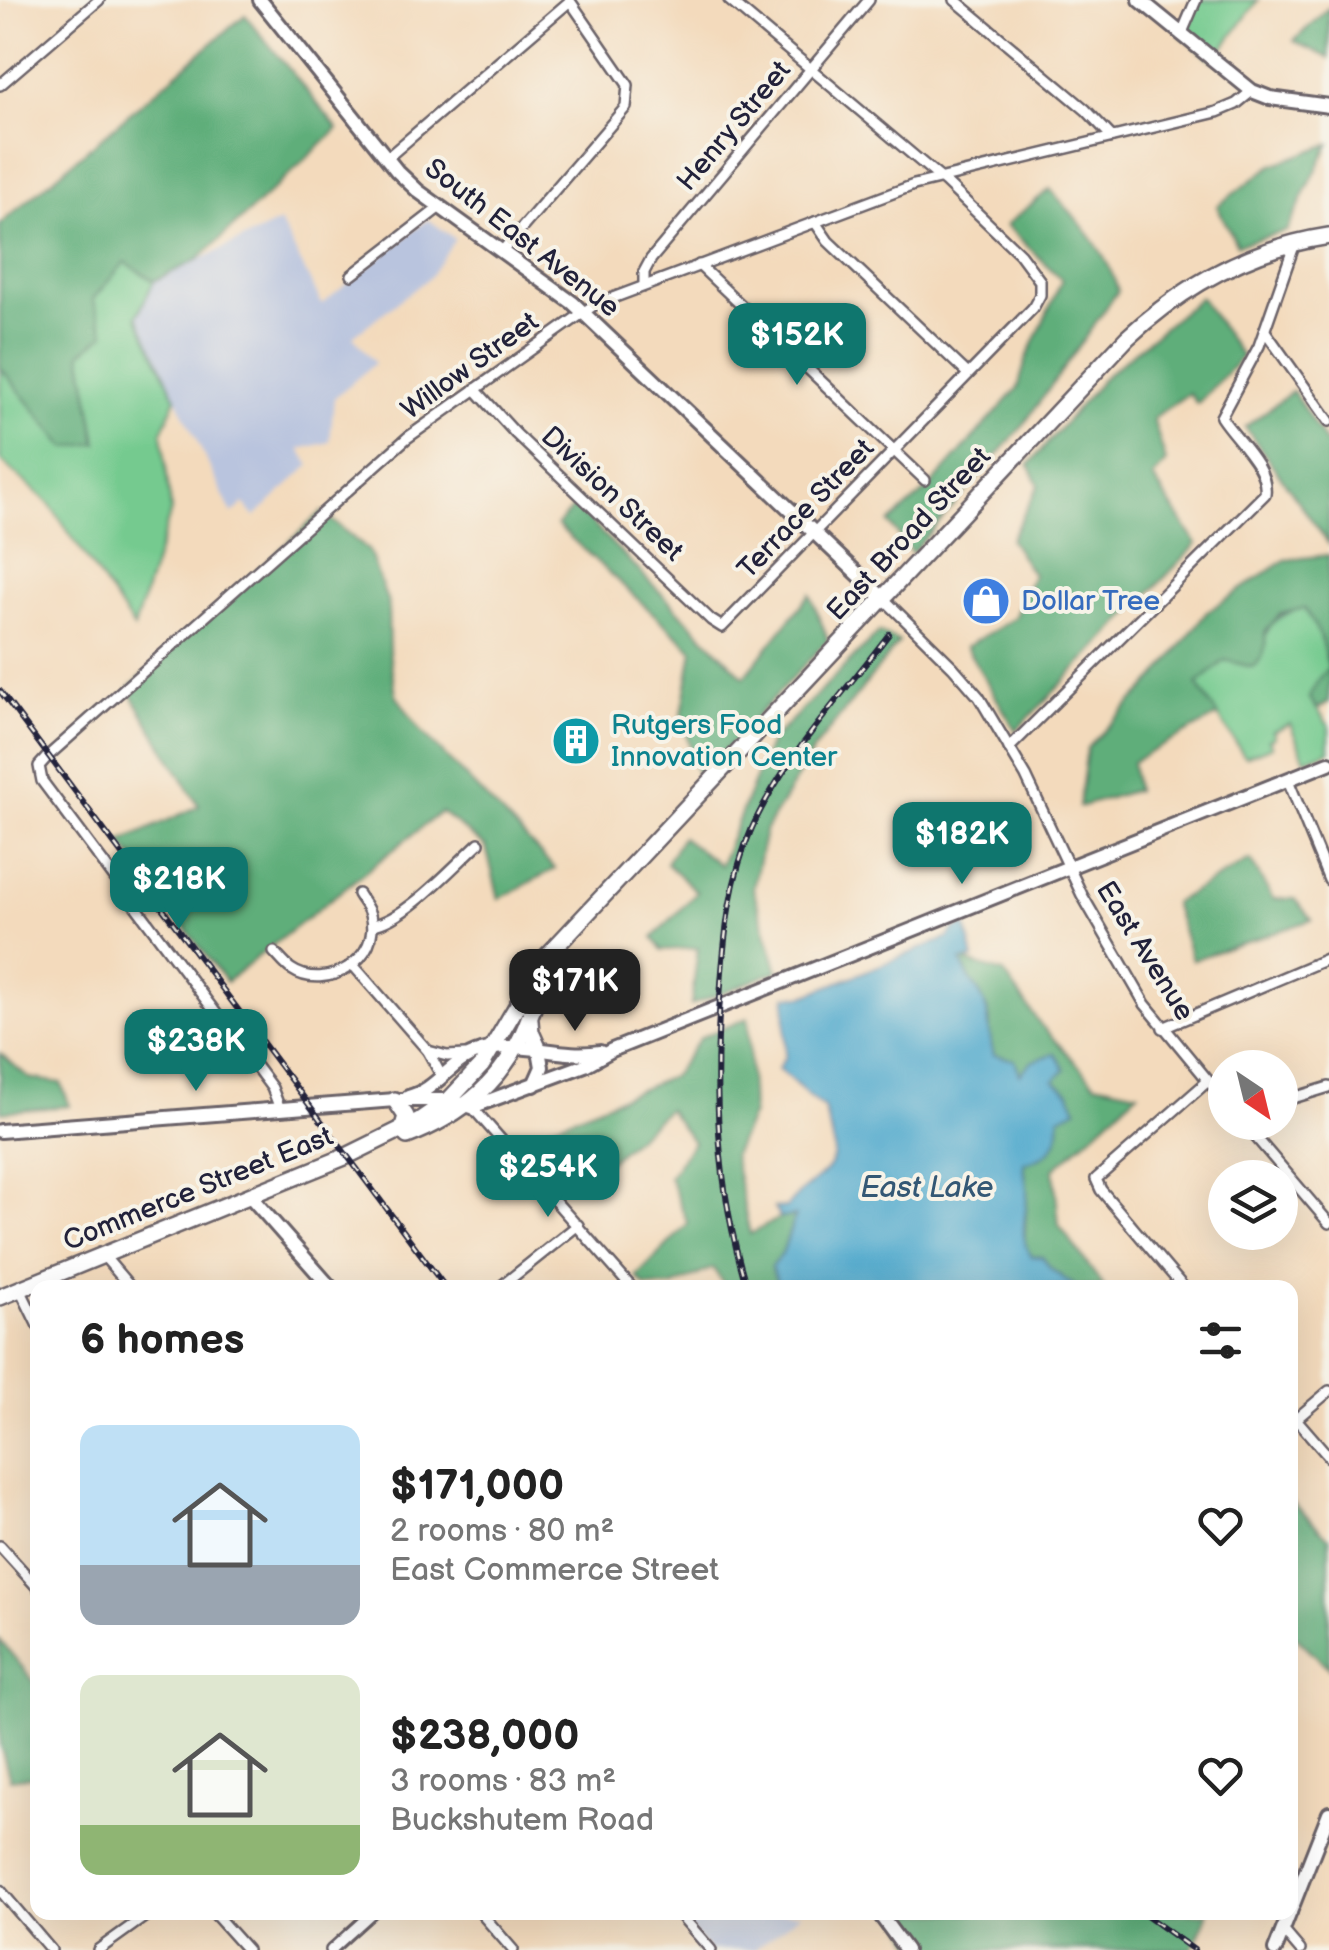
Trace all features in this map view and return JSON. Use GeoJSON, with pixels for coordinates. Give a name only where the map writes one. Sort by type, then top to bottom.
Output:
{"type":"FeatureCollection","features":[{"type":"Feature","properties":{"kind":"highway","name":"East Broad Street"},"geometry":{"type":"LineString","coordinates":[[462,1105],[485,1089],[516,1046],[546,957],[1143,324],[1179,294],[1215,272],[1296,243],[1329,236]]}},
{"type":"Feature","properties":{"kind":"highway","name":"East Broad Street"},"geometry":{"type":"LineString","coordinates":[[462,1105],[485,1050],[529,1006]]}},
{"type":"Feature","properties":{"kind":"highway"},"geometry":{"type":"LineString","coordinates":[[529,1006],[531,1032],[539,1050]]}},
{"type":"Feature","properties":{"kind":"highway"},"geometry":{"type":"LineString","coordinates":[[396,1100],[406,1116],[402,1130]]}},
{"type":"Feature","properties":{"kind":"highway","name":"Commerce Street East"},"geometry":{"type":"LineString","coordinates":[[360,1151],[462,1105]]}},
{"type":"Feature","properties":{"kind":"highway","name":"Commerce Street East"},"geometry":{"type":"LineString","coordinates":[[42,1280],[360,1151],[427,1128],[462,1105]]}},
{"type":"Feature","properties":{"kind":"highway","name":"Commerce Street East"},"geometry":{"type":"LineString","coordinates":[[0,1297],[30,1285]]}},
{"type":"Feature","properties":{"kind":"street"},"geometry":{"type":"LineString","coordinates":[[0,85],[99,0]]}},
{"type":"Feature","properties":{"kind":"street","name":"South East Avenue"},"geometry":{"type":"LineString","coordinates":[[260,0],[418,191],[583,312],[967,682],[1042,806],[1069,868]]}},
{"type":"Feature","properties":{"kind":"street"},"geometry":{"type":"LineString","coordinates":[[729,0],[940,178]]}},
{"type":"Feature","properties":{"kind":"street","name":"Henry Street"},"geometry":{"type":"LineString","coordinates":[[644,285],[645,268],[651,260],[869,0]]}},
{"type":"Feature","properties":{"kind":"street"},"geometry":{"type":"LineString","coordinates":[[955,0],[1086,110],[1112,137]]}},
{"type":"Feature","properties":{"kind":"street"},"geometry":{"type":"LineString","coordinates":[[1140,0],[1252,91],[1270,98],[1329,106]]}},
{"type":"Feature","properties":{"kind":"street"},"geometry":{"type":"LineString","coordinates":[[1181,34],[1196,0]]}},
{"type":"Feature","properties":{"kind":"street"},"geometry":{"type":"LineString","coordinates":[[387,158],[570,1],[628,84],[626,107],[502,250]]}},
{"type":"Feature","properties":{"kind":"street","name":"Willow Street"},"geometry":{"type":"LineString","coordinates":[[280,1109],[272,1088],[42,781],[38,771],[51,754],[407,438],[606,299],[940,178],[1217,112],[1252,91]]}},
{"type":"Feature","properties":{"kind":"street","name":"Terrace Street"},"geometry":{"type":"LineString","coordinates":[[722,627],[1037,301],[1041,288],[1036,274],[940,178]]}},
{"type":"Feature","properties":{"kind":"street"},"geometry":{"type":"LineString","coordinates":[[352,275],[440,207]]}},
{"type":"Feature","properties":{"kind":"street"},"geometry":{"type":"LineString","coordinates":[[815,222],[828,241],[968,374]]}},
{"type":"Feature","properties":{"kind":"street"},"geometry":{"type":"LineString","coordinates":[[1009,748],[1266,494],[1262,474],[1222,417],[1265,331],[1296,243]]}},
{"type":"Feature","properties":{"kind":"street"},"geometry":{"type":"LineString","coordinates":[[699,265],[925,480]]}},
{"type":"Feature","properties":{"kind":"street"},"geometry":{"type":"LineString","coordinates":[[1265,331],[1329,421]]}},
{"type":"Feature","properties":{"kind":"street","name":"Division Street"},"geometry":{"type":"LineString","coordinates":[[475,388],[516,434],[722,627]]}},
{"type":"Feature","properties":{"kind":"street"},"geometry":{"type":"LineString","coordinates":[[428,1051],[453,1056],[516,1046],[573,1056],[612,1050],[1329,763]]}},
{"type":"Feature","properties":{"kind":"street"},"geometry":{"type":"LineString","coordinates":[[1288,780],[1329,880]]}},
{"type":"Feature","properties":{"kind":"street"},"geometry":{"type":"LineString","coordinates":[[372,925],[399,914],[479,843]]}},
{"type":"Feature","properties":{"kind":"street","name":"East Avenue"},"geometry":{"type":"LineString","coordinates":[[1069,868],[1096,923],[1145,1004],[1208,1081]]}},
{"type":"Feature","properties":{"kind":"street"},"geometry":{"type":"LineString","coordinates":[[274,952],[294,971],[316,976],[333,975],[353,965],[365,948],[372,925],[368,908],[358,894]]}},
{"type":"Feature","properties":{"kind":"street"},"geometry":{"type":"LineString","coordinates":[[1163,1028],[1329,958]]}},
{"type":"Feature","properties":{"kind":"street"},"geometry":{"type":"LineString","coordinates":[[353,965],[428,1051],[462,1105],[493,1127],[625,1280]]}},
{"type":"Feature","properties":{"kind":"street"},"geometry":{"type":"LineString","coordinates":[[396,1100],[424,1092],[457,1061],[485,1050]]}},
{"type":"Feature","properties":{"kind":"street"},"geometry":{"type":"LineString","coordinates":[[534,1085],[542,1067],[539,1050]]}},
{"type":"Feature","properties":{"kind":"street","name":"Commerce Street East"},"geometry":{"type":"LineString","coordinates":[[462,1105],[492,1101],[585,1065],[612,1050]]}},
{"type":"Feature","properties":{"kind":"street"},"geometry":{"type":"LineString","coordinates":[[1177,1280],[1096,1179],[1208,1081]]}},
{"type":"Feature","properties":{"kind":"street"},"geometry":{"type":"LineString","coordinates":[[1298,1096],[1329,1087]]}},
{"type":"Feature","properties":{"kind":"street"},"geometry":{"type":"LineString","coordinates":[[0,1131],[396,1100],[462,1105]]}},
{"type":"Feature","properties":{"kind":"street"},"geometry":{"type":"LineString","coordinates":[[492,1101],[489,1114],[493,1127]]}},
{"type":"Feature","properties":{"kind":"street"},"geometry":{"type":"LineString","coordinates":[[1258,1140],[1329,1223]]}},
{"type":"Feature","properties":{"kind":"street"},"geometry":{"type":"LineString","coordinates":[[250,1196],[324,1280]]}},
{"type":"Feature","properties":{"kind":"street"},"geometry":{"type":"LineString","coordinates":[[509,1280],[578,1225]]}},
{"type":"Feature","properties":{"kind":"street"},"geometry":{"type":"LineString","coordinates":[[103,1255],[124,1280]]}},
{"type":"Feature","properties":{"kind":"street"},"geometry":{"type":"LineString","coordinates":[[20,1289],[30,1310]]}},
{"type":"Feature","properties":{"kind":"street"},"geometry":{"type":"LineString","coordinates":[[1298,1412],[1329,1391]]}},
{"type":"Feature","properties":{"kind":"street"},"geometry":{"type":"LineString","coordinates":[[1298,1421],[1329,1457]]}},
{"type":"Feature","properties":{"kind":"street"},"geometry":{"type":"LineString","coordinates":[[0,1546],[30,1579]]}},
{"type":"Feature","properties":{"kind":"street"},"geometry":{"type":"LineString","coordinates":[[1298,1892],[1328,1819]]}},
{"type":"Feature","properties":{"kind":"street"},"geometry":{"type":"LineString","coordinates":[[0,1890],[51,1950]]}},
{"type":"Feature","properties":{"kind":"street"},"geometry":{"type":"LineString","coordinates":[[98,1950],[140,1920]]}},
{"type":"Feature","properties":{"kind":"street"},"geometry":{"type":"LineString","coordinates":[[220,1920],[247,1950]]}},
{"type":"Feature","properties":{"kind":"street"},"geometry":{"type":"LineString","coordinates":[[331,1950],[364,1920]]}},
{"type":"Feature","properties":{"kind":"street"},"geometry":{"type":"LineString","coordinates":[[487,1920],[513,1950]]}},
{"type":"Feature","properties":{"kind":"street"},"geometry":{"type":"LineString","coordinates":[[685,1920],[711,1950]]}},
{"type":"Feature","properties":{"kind":"street"},"geometry":{"type":"LineString","coordinates":[[884,1920],[906,1950]]}},
{"type":"Feature","properties":{"kind":"street"},"geometry":{"type":"LineString","coordinates":[[1275,1950],[1287,1920]]}},
{"type":"Feature","properties":{"kind":"street"},"geometry":{"type":"LineString","coordinates":[[1283,1930],[1300,1950]]}},
{"type":"Feature","properties":{"kind":"shaded area"},"geometry":{"type":"Polygon","coordinates":[[[428,219],[455,239],[430,277],[353,336],[375,363],[334,398],[330,442],[300,449],[310,465],[255,517],[244,504],[232,514],[137,316],[154,281],[280,222],[322,304],[428,219]]]}},
{"type":"Feature","properties":{"kind":"shaded area"},"geometry":{"type":"Polygon","coordinates":[[[682,1920],[792,1920],[754,1950],[709,1950],[682,1920]]]}},
{"type":"Feature","properties":{"kind":"green space"},"geometry":{"type":"Polygon","coordinates":[[[1196,0],[1258,0],[1214,61],[1181,35],[1196,0]]]}},
{"type":"Feature","properties":{"kind":"green space"},"geometry":{"type":"Polygon","coordinates":[[[1329,7],[1329,58],[1294,41],[1329,7]]]}},
{"type":"Feature","properties":{"kind":"green space"},"geometry":{"type":"Polygon","coordinates":[[[245,15],[338,129],[199,259],[154,281],[125,262],[93,299],[105,334],[81,353],[97,443],[66,448],[0,367],[0,224],[245,15]]]}},
{"type":"Feature","properties":{"kind":"green space"},"geometry":{"type":"Polygon","coordinates":[[[1329,144],[1287,231],[1237,245],[1217,206],[1272,165],[1329,144]]]}},
{"type":"Feature","properties":{"kind":"green space"},"geometry":{"type":"Polygon","coordinates":[[[1050,189],[1099,249],[1118,291],[1022,427],[912,553],[889,523],[927,490],[1018,388],[1026,360],[1062,280],[1006,225],[1050,189]]]}},
{"type":"Feature","properties":{"kind":"green space"},"geometry":{"type":"Polygon","coordinates":[[[125,261],[154,281],[137,316],[176,398],[162,432],[171,511],[134,628],[49,503],[0,460],[0,367],[24,394],[97,443],[81,353],[93,299],[125,261]]]}},
{"type":"Feature","properties":{"kind":"green space"},"geometry":{"type":"Polygon","coordinates":[[[1200,297],[1242,357],[1197,404],[1189,393],[1153,418],[1166,462],[1153,478],[1197,544],[1016,731],[966,647],[1014,618],[1033,575],[1010,540],[1039,485],[1029,465],[1104,377],[1200,297]]]}},
{"type":"Feature","properties":{"kind":"green space"},"geometry":{"type":"Polygon","coordinates":[[[1293,391],[1329,448],[1329,544],[1245,427],[1293,391]]]}},
{"type":"Feature","properties":{"kind":"green space"},"geometry":{"type":"Polygon","coordinates":[[[575,506],[744,677],[810,594],[828,640],[698,779],[682,714],[693,650],[557,525],[575,506]]]}},
{"type":"Feature","properties":{"kind":"green space"},"geometry":{"type":"Polygon","coordinates":[[[322,512],[369,551],[388,603],[389,652],[396,695],[421,731],[555,869],[499,899],[486,847],[441,812],[226,982],[121,842],[199,806],[128,689],[322,512]]]}},
{"type":"Feature","properties":{"kind":"green space"},"geometry":{"type":"Polygon","coordinates":[[[1329,555],[1329,668],[1320,636],[1305,608],[1280,614],[1265,632],[1264,652],[1257,663],[1252,667],[1225,660],[1197,684],[1218,716],[1132,762],[1136,790],[1079,807],[1087,748],[1156,678],[1207,612],[1285,560],[1329,555]]]}},
{"type":"Feature","properties":{"kind":"green space"},"geometry":{"type":"Polygon","coordinates":[[[1305,607],[1320,636],[1329,669],[1309,697],[1329,726],[1329,751],[1305,760],[1290,724],[1273,731],[1275,737],[1269,740],[1272,746],[1245,757],[1197,684],[1225,660],[1252,667],[1258,663],[1276,620],[1305,607]]]}},
{"type":"Feature","properties":{"kind":"green space"},"geometry":{"type":"Polygon","coordinates":[[[879,632],[899,642],[815,748],[765,831],[753,889],[778,971],[691,1005],[698,948],[662,950],[653,938],[697,892],[666,863],[682,837],[720,865],[770,742],[879,632]]]}},
{"type":"Feature","properties":{"kind":"green space"},"geometry":{"type":"Polygon","coordinates":[[[1329,668],[1329,702],[1317,709],[1309,697],[1329,668]]]}},
{"type":"Feature","properties":{"kind":"green space"},"geometry":{"type":"Polygon","coordinates":[[[1250,860],[1273,899],[1295,899],[1312,920],[1192,960],[1173,903],[1250,860]]]}},
{"type":"Feature","properties":{"kind":"green space"},"geometry":{"type":"Polygon","coordinates":[[[961,960],[1004,973],[1040,1024],[1095,1083],[1138,1092],[1054,1169],[1059,1225],[1099,1280],[1066,1280],[1042,1257],[1031,1256],[1024,1245],[1024,1162],[1041,1157],[1052,1148],[1059,1117],[1077,1108],[1058,1085],[1015,1071],[994,1055],[987,1008],[961,960]]]}},
{"type":"Feature","properties":{"kind":"green space"},"geometry":{"type":"Polygon","coordinates":[[[748,1018],[752,1114],[733,1155],[750,1234],[780,1218],[795,1216],[782,1254],[771,1267],[776,1280],[721,1280],[713,1268],[687,1280],[636,1277],[688,1224],[669,1177],[693,1142],[668,1109],[590,1178],[549,1127],[673,1076],[701,1037],[748,1018]]]}},
{"type":"Feature","properties":{"kind":"green space"},"geometry":{"type":"Polygon","coordinates":[[[0,1053],[29,1078],[61,1083],[70,1106],[1,1112],[0,1053]]]}},
{"type":"Feature","properties":{"kind":"green space"},"geometry":{"type":"Polygon","coordinates":[[[1298,1508],[1329,1538],[1329,1668],[1298,1639],[1298,1508]]]}},
{"type":"Feature","properties":{"kind":"green space"},"geometry":{"type":"Polygon","coordinates":[[[0,1640],[30,1676],[30,1777],[10,1779],[0,1745],[0,1640]]]}},
{"type":"Feature","properties":{"kind":"green space"},"geometry":{"type":"Polygon","coordinates":[[[902,1920],[1205,1920],[1192,1950],[917,1950],[902,1920]]]}},
{"type":"Feature","properties":{"kind":"water","name":"East Lake"},"geometry":{"type":"Polygon","coordinates":[[[966,925],[974,959],[961,961],[985,1005],[994,1055],[1015,1060],[1020,1074],[1031,1062],[1055,1053],[1065,1070],[1054,1080],[1069,1092],[1077,1109],[1059,1117],[1052,1148],[1024,1163],[1024,1232],[1031,1256],[1042,1257],[1066,1280],[776,1280],[771,1267],[782,1254],[795,1216],[780,1218],[774,1208],[787,1207],[823,1174],[834,1150],[824,1108],[778,1069],[785,1057],[786,996],[804,996],[948,938],[955,929],[966,925]]]}},
{"type":"Feature","properties":{"kind":"railway"},"geometry":{"type":"LineString","coordinates":[[745,1280],[729,1213],[719,1137],[721,984],[734,885],[752,828],[780,776],[889,634]]}},
{"type":"Feature","properties":{"kind":"railway"},"geometry":{"type":"LineString","coordinates":[[0,691],[440,1280]]}},
{"type":"Feature","properties":{"kind":"railway"},"geometry":{"type":"LineString","coordinates":[[1152,1920],[1194,1950]]}},
{"type":"Feature","properties":{"kind":"place","name":"Dollar Tree"},"geometry":{"type":"Point","coordinates":[986,601]}},
{"type":"Feature","properties":{"kind":"place","name":"Rutgers Food Innovation Center"},"geometry":{"type":"Point","coordinates":[576,741]}}]}
